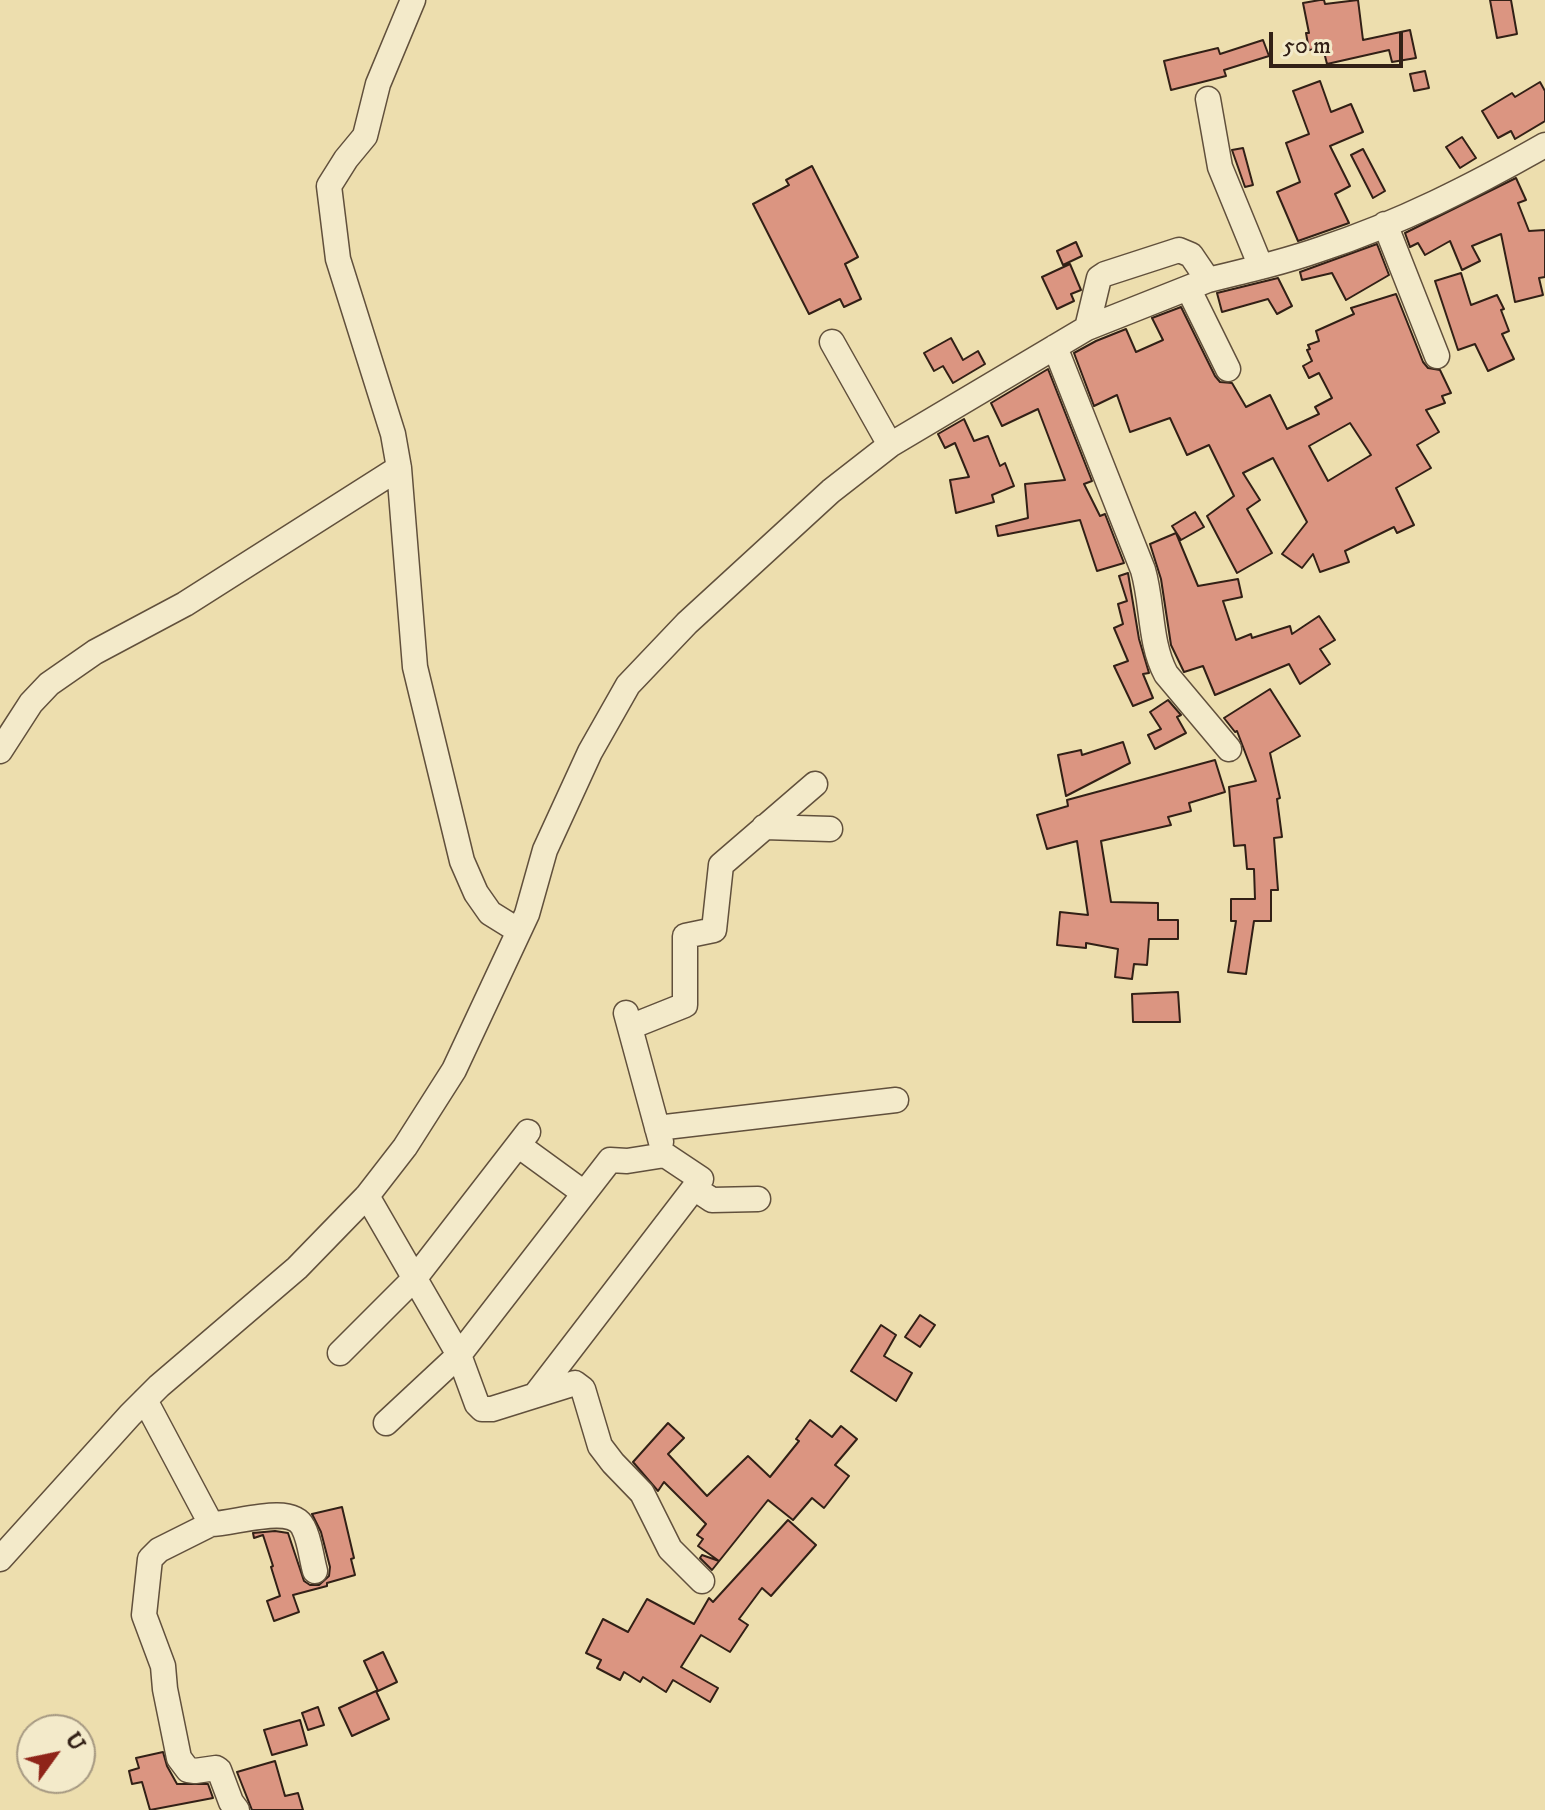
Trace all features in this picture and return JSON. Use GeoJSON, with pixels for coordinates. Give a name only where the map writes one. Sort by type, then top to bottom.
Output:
{"type":"FeatureCollection","features":[{"type":"Feature","properties":{"kind":"street"},"geometry":{"type":"LineString","coordinates":[[413,0],[378,84],[365,136],[329,186],[338,259],[379,381],[393,434],[399,468],[415,667],[462,861],[476,893],[490,913],[519,931]]}},
{"type":"Feature","properties":{"kind":"street"},"geometry":{"type":"LineString","coordinates":[[1208,99],[1220,167],[1261,267]]}},
{"type":"Feature","properties":{"kind":"street"},"geometry":{"type":"LineString","coordinates":[[0,1559],[145,1400],[297,1268],[367,1196],[405,1147],[454,1070],[527,914],[545,850],[590,752],[628,685],[687,623],[831,491],[890,445],[1087,328],[1198,284],[1322,249],[1385,224],[1473,186],[1545,145]]}},
{"type":"Feature","properties":{"kind":"street"},"geometry":{"type":"LineString","coordinates":[[1385,224],[1437,356]]}},
{"type":"Feature","properties":{"kind":"street"},"geometry":{"type":"LineString","coordinates":[[1087,328],[1096,284],[1105,274],[1179,250],[1191,255],[1228,369]]}},
{"type":"Feature","properties":{"kind":"street"},"geometry":{"type":"LineString","coordinates":[[832,342],[890,445]]}},
{"type":"Feature","properties":{"kind":"street"},"geometry":{"type":"LineString","coordinates":[[1055,347],[1143,570],[1159,660],[1166,674],[1229,749]]}},
{"type":"Feature","properties":{"kind":"street"},"geometry":{"type":"LineString","coordinates":[[0,751],[31,703],[49,684],[95,652],[185,604],[399,468]]}},
{"type":"Feature","properties":{"kind":"street"},"geometry":{"type":"LineString","coordinates":[[536,1394],[701,1179],[665,1155],[628,1020],[685,1005],[685,936],[714,930],[721,865],[815,784]]}},
{"type":"Feature","properties":{"kind":"street"},"geometry":{"type":"LineString","coordinates":[[764,827],[830,829]]}},
{"type":"Feature","properties":{"kind":"street"},"geometry":{"type":"LineString","coordinates":[[657,1128],[896,1100]]}},
{"type":"Feature","properties":{"kind":"street"},"geometry":{"type":"LineString","coordinates":[[340,1353],[415,1278],[523,1138],[584,1193]]}},
{"type":"Feature","properties":{"kind":"street"},"geometry":{"type":"LineString","coordinates":[[386,1423],[459,1355],[610,1160],[627,1161],[665,1155]]}},
{"type":"Feature","properties":{"kind":"street"},"geometry":{"type":"LineString","coordinates":[[694,1188],[712,1200],[758,1199]]}},
{"type":"Feature","properties":{"kind":"street"},"geometry":{"type":"LineString","coordinates":[[367,1196],[459,1355],[477,1404],[482,1409],[492,1409],[575,1383],[583,1389],[600,1446],[642,1493],[670,1549],[702,1581]]}},
{"type":"Feature","properties":{"kind":"street"},"geometry":{"type":"LineString","coordinates":[[145,1400],[211,1524]]}},
{"type":"Feature","properties":{"kind":"street"},"geometry":{"type":"LineString","coordinates":[[237,1810],[219,1770],[188,1770],[179,1758],[163,1666],[144,1615],[150,1559],[159,1550],[211,1524],[288,1515],[296,1518],[305,1530],[315,1571]]}},
{"type":"Feature","properties":{"kind":"building"},"geometry":{"type":"Polygon","coordinates":[[[1324,0],[1325,4],[1358,0],[1363,40],[1410,30],[1416,58],[1392,62],[1389,50],[1327,64],[1323,48],[1309,50],[1303,3],[1324,0]]]}},
{"type":"Feature","properties":{"kind":"building"},"geometry":{"type":"Polygon","coordinates":[[[1490,0],[1511,0],[1517,34],[1497,38],[1490,0]]]}},
{"type":"Feature","properties":{"kind":"building"},"geometry":{"type":"Polygon","coordinates":[[[1263,40],[1269,56],[1224,70],[1226,76],[1171,90],[1164,61],[1218,48],[1220,54],[1263,40]]]}},
{"type":"Feature","properties":{"kind":"building"},"geometry":{"type":"Polygon","coordinates":[[[1425,71],[1429,88],[1414,91],[1410,74],[1425,71]]]}},
{"type":"Feature","properties":{"kind":"building"},"geometry":{"type":"Polygon","coordinates":[[[1320,81],[1331,112],[1351,104],[1363,132],[1330,146],[1350,186],[1335,194],[1349,223],[1298,241],[1277,192],[1300,182],[1286,143],[1309,134],[1293,91],[1320,81]]]}},
{"type":"Feature","properties":{"kind":"building"},"geometry":{"type":"Polygon","coordinates":[[[1540,82],[1545,91],[1545,121],[1515,139],[1511,131],[1498,138],[1482,111],[1512,93],[1515,97],[1540,82]]]}},
{"type":"Feature","properties":{"kind":"building"},"geometry":{"type":"Polygon","coordinates":[[[1462,137],[1476,158],[1460,168],[1446,147],[1462,137]]]}},
{"type":"Feature","properties":{"kind":"building"},"geometry":{"type":"Polygon","coordinates":[[[1243,148],[1253,185],[1245,187],[1232,150],[1243,148]]]}},
{"type":"Feature","properties":{"kind":"building"},"geometry":{"type":"Polygon","coordinates":[[[1363,149],[1385,191],[1373,198],[1351,155],[1363,149]]]}},
{"type":"Feature","properties":{"kind":"building"},"geometry":{"type":"Polygon","coordinates":[[[812,166],[858,257],[845,264],[861,299],[844,307],[840,299],[809,314],[753,204],[789,185],[786,180],[812,166]]]}},
{"type":"Feature","properties":{"kind":"building"},"geometry":{"type":"Polygon","coordinates":[[[1516,178],[1526,200],[1518,203],[1529,231],[1545,230],[1545,277],[1539,278],[1543,295],[1515,302],[1501,234],[1472,246],[1480,261],[1462,270],[1450,241],[1425,255],[1418,243],[1410,247],[1405,233],[1516,178]]]}},
{"type":"Feature","properties":{"kind":"building"},"geometry":{"type":"Polygon","coordinates":[[[1076,242],[1082,256],[1063,265],[1057,251],[1076,242]]]}},
{"type":"Feature","properties":{"kind":"building"},"geometry":{"type":"Polygon","coordinates":[[[1377,244],[1389,275],[1346,300],[1332,273],[1302,280],[1300,272],[1377,244]]]}},
{"type":"Feature","properties":{"kind":"building"},"geometry":{"type":"Polygon","coordinates":[[[1070,264],[1081,290],[1071,294],[1074,301],[1057,309],[1042,277],[1070,264]]]}},
{"type":"Feature","properties":{"kind":"building"},"geometry":{"type":"Polygon","coordinates":[[[1461,273],[1471,305],[1497,295],[1504,309],[1501,310],[1509,331],[1502,334],[1514,359],[1488,371],[1475,344],[1458,350],[1435,281],[1461,273]]]}},
{"type":"Feature","properties":{"kind":"building"},"geometry":{"type":"Polygon","coordinates":[[[1278,278],[1292,306],[1277,314],[1268,299],[1222,312],[1217,293],[1278,278]]]}},
{"type":"Feature","properties":{"kind":"building"},"geometry":{"type":"Polygon","coordinates":[[[1396,294],[1423,362],[1428,368],[1440,370],[1451,393],[1442,396],[1445,403],[1426,410],[1439,432],[1417,445],[1431,468],[1396,488],[1414,525],[1397,533],[1394,527],[1345,551],[1349,562],[1320,572],[1313,554],[1302,568],[1282,554],[1307,522],[1273,458],[1243,473],[1260,500],[1247,509],[1272,553],[1237,573],[1207,516],[1234,496],[1209,445],[1187,455],[1170,418],[1130,432],[1117,395],[1094,406],[1074,353],[1126,329],[1136,352],[1163,340],[1152,318],[1181,307],[1220,382],[1232,383],[1246,407],[1270,395],[1287,429],[1319,414],[1315,407],[1332,398],[1319,373],[1309,378],[1303,366],[1312,361],[1307,350],[1310,349],[1308,345],[1319,341],[1316,331],[1354,314],[1351,308],[1396,294]],[[1350,423],[1309,446],[1328,481],[1371,455],[1350,423]]]}},
{"type":"Feature","properties":{"kind":"building"},"geometry":{"type":"Polygon","coordinates":[[[951,338],[963,360],[978,351],[985,364],[953,383],[943,366],[934,371],[924,353],[951,338]]]}},
{"type":"Feature","properties":{"kind":"building"},"geometry":{"type":"Polygon","coordinates":[[[1048,369],[1092,481],[1084,484],[1100,516],[1105,514],[1124,563],[1097,571],[1080,520],[998,536],[996,526],[1028,518],[1025,484],[1065,480],[1038,409],[1002,426],[991,403],[1048,369]]]}},
{"type":"Feature","properties":{"kind":"building"},"geometry":{"type":"Polygon","coordinates":[[[964,419],[974,441],[988,436],[1000,466],[1005,463],[1014,486],[992,495],[994,502],[956,513],[950,480],[969,477],[955,443],[945,448],[938,434],[964,419]]]}},
{"type":"Feature","properties":{"kind":"building"},"geometry":{"type":"Polygon","coordinates":[[[1195,512],[1204,527],[1181,540],[1172,526],[1195,512]]]}},
{"type":"Feature","properties":{"kind":"building"},"geometry":{"type":"Polygon","coordinates":[[[1176,533],[1198,586],[1238,579],[1242,597],[1223,601],[1236,640],[1290,626],[1292,634],[1319,616],[1335,640],[1320,649],[1330,664],[1300,684],[1289,664],[1215,695],[1203,666],[1184,672],[1171,645],[1161,579],[1150,544],[1176,533]]]}},
{"type":"Feature","properties":{"kind":"building"},"geometry":{"type":"Polygon","coordinates":[[[1128,573],[1139,639],[1149,673],[1143,674],[1153,698],[1133,706],[1114,666],[1128,661],[1114,628],[1123,624],[1118,604],[1127,601],[1119,576],[1128,573]]]}},
{"type":"Feature","properties":{"kind":"building"},"geometry":{"type":"Polygon","coordinates":[[[1270,689],[1300,736],[1270,753],[1280,798],[1277,799],[1282,837],[1274,838],[1278,890],[1271,890],[1271,921],[1254,921],[1246,974],[1228,972],[1236,921],[1231,921],[1231,899],[1255,899],[1254,869],[1247,869],[1245,845],[1234,846],[1229,787],[1256,781],[1237,731],[1224,718],[1270,689]]]}},
{"type":"Feature","properties":{"kind":"building"},"geometry":{"type":"Polygon","coordinates":[[[1168,700],[1181,715],[1177,717],[1186,733],[1155,749],[1148,735],[1161,729],[1150,712],[1168,700]]]}},
{"type":"Feature","properties":{"kind":"building"},"geometry":{"type":"Polygon","coordinates":[[[1123,742],[1130,763],[1066,796],[1058,755],[1081,750],[1082,755],[1123,742]]]}},
{"type":"Feature","properties":{"kind":"building"},"geometry":{"type":"Polygon","coordinates":[[[1215,760],[1225,792],[1189,803],[1191,811],[1168,817],[1171,825],[1101,841],[1111,902],[1158,903],[1158,920],[1178,920],[1178,939],[1149,939],[1147,965],[1134,964],[1132,979],[1115,977],[1118,949],[1086,943],[1086,948],[1057,945],[1060,912],[1088,915],[1077,841],[1047,849],[1037,815],[1068,806],[1067,800],[1215,760]]]}},
{"type":"Feature","properties":{"kind":"building"},"geometry":{"type":"Polygon","coordinates":[[[1178,992],[1180,1022],[1133,1022],[1132,994],[1178,992]]]}},
{"type":"Feature","properties":{"kind":"building"},"geometry":{"type":"Polygon","coordinates":[[[920,1315],[935,1325],[920,1347],[905,1337],[920,1315]]]}},
{"type":"Feature","properties":{"kind":"building"},"geometry":{"type":"Polygon","coordinates":[[[881,1325],[896,1335],[884,1356],[912,1373],[896,1401],[851,1371],[881,1325]]]}},
{"type":"Feature","properties":{"kind":"building"},"geometry":{"type":"Polygon","coordinates":[[[810,1420],[832,1437],[841,1426],[857,1439],[835,1465],[849,1476],[824,1508],[812,1498],[793,1520],[768,1500],[712,1570],[700,1558],[702,1555],[719,1561],[698,1546],[703,1539],[697,1535],[706,1524],[664,1482],[658,1491],[633,1462],[668,1423],[684,1438],[668,1454],[707,1496],[748,1456],[770,1477],[799,1441],[796,1439],[810,1420]]]}},
{"type":"Feature","properties":{"kind":"building"},"geometry":{"type":"Polygon","coordinates":[[[342,1507],[355,1575],[293,1595],[299,1612],[274,1621],[267,1601],[280,1596],[273,1566],[263,1535],[254,1538],[253,1533],[288,1533],[304,1581],[319,1585],[329,1576],[330,1567],[321,1532],[312,1514],[342,1507]]]}},
{"type":"Feature","properties":{"kind":"building"},"geometry":{"type":"Polygon","coordinates":[[[788,1520],[816,1545],[771,1596],[762,1588],[739,1619],[748,1625],[730,1652],[701,1635],[681,1667],[718,1688],[710,1702],[673,1680],[666,1692],[643,1677],[640,1682],[624,1672],[620,1680],[597,1668],[601,1660],[586,1653],[603,1619],[628,1632],[647,1599],[694,1624],[709,1598],[713,1602],[788,1520]]]}},
{"type":"Feature","properties":{"kind":"building"},"geometry":{"type":"Polygon","coordinates":[[[383,1652],[397,1682],[378,1691],[364,1661],[383,1652]]]}},
{"type":"Feature","properties":{"kind":"building"},"geometry":{"type":"Polygon","coordinates":[[[376,1691],[389,1719],[352,1736],[339,1708],[376,1691]]]}},
{"type":"Feature","properties":{"kind":"building"},"geometry":{"type":"Polygon","coordinates":[[[318,1707],[324,1725],[308,1730],[302,1713],[318,1707]]]}},
{"type":"Feature","properties":{"kind":"building"},"geometry":{"type":"Polygon","coordinates":[[[300,1720],[307,1745],[272,1755],[264,1730],[300,1720]]]}},
{"type":"Feature","properties":{"kind":"building"},"geometry":{"type":"Polygon","coordinates":[[[163,1752],[177,1784],[208,1784],[213,1798],[150,1810],[142,1782],[132,1784],[129,1771],[139,1768],[136,1758],[163,1752]]]}},
{"type":"Feature","properties":{"kind":"building"},"geometry":{"type":"Polygon","coordinates":[[[275,1761],[285,1796],[298,1793],[303,1810],[252,1810],[237,1772],[275,1761]]]}}]}
